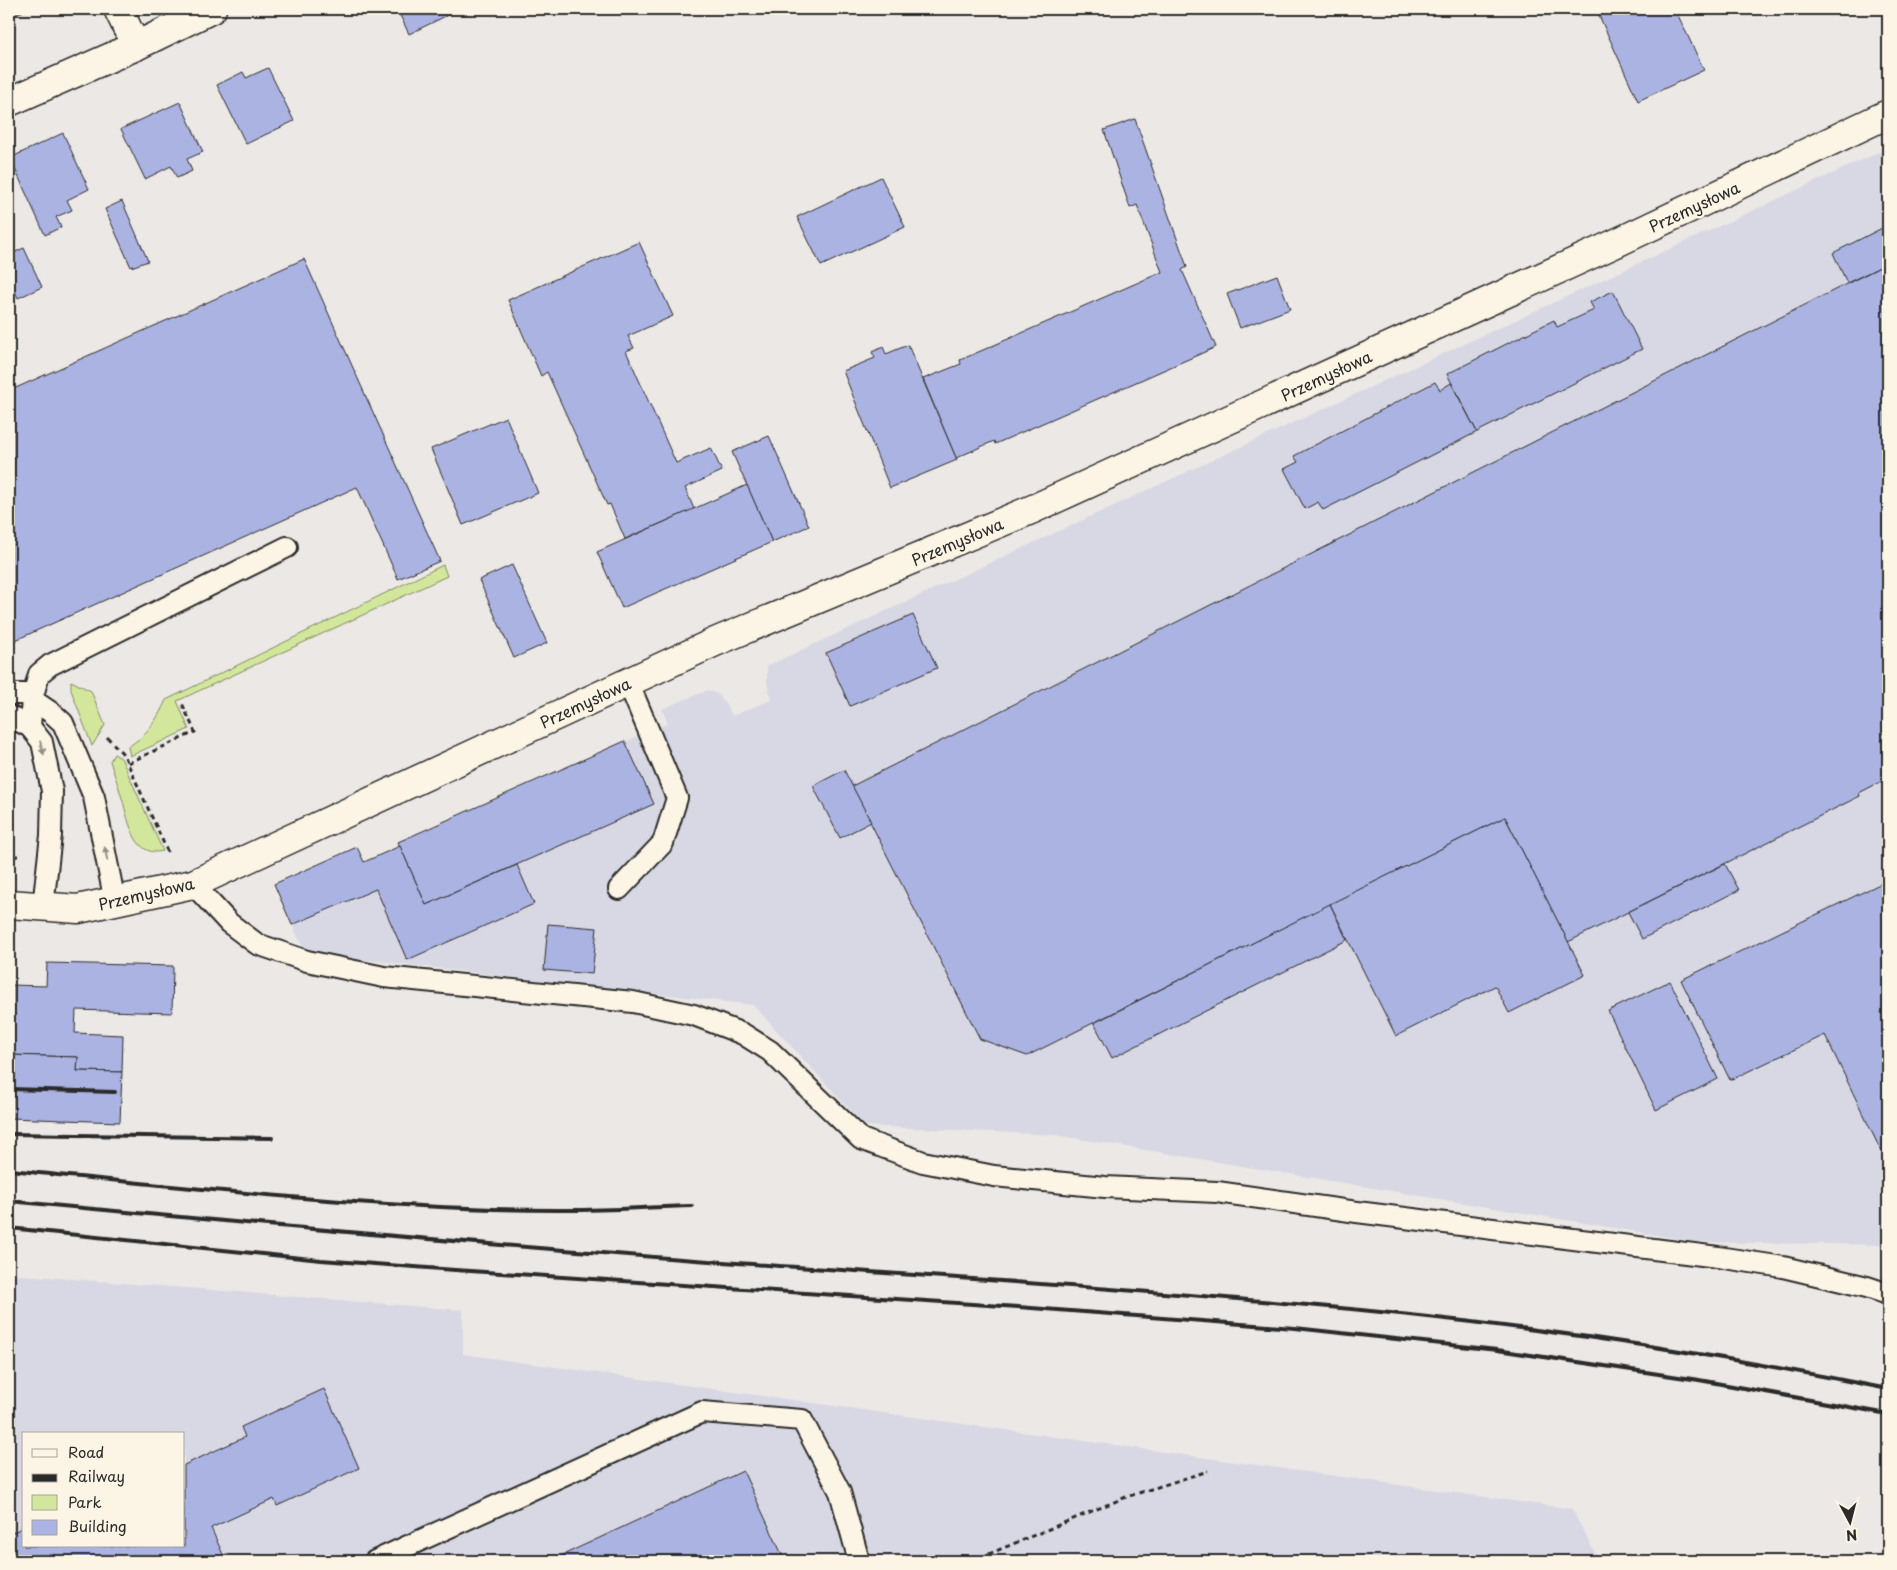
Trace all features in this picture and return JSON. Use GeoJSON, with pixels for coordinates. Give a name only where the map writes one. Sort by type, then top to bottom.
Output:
{"type":"FeatureCollection","features":[{"type":"Feature","properties":{"kind":"street"},"geometry":{"type":"LineString","coordinates":[[118,9],[136,46]]}},
{"type":"Feature","properties":{"kind":"street"},"geometry":{"type":"LineString","coordinates":[[9,102],[136,46],[212,9]]}},
{"type":"Feature","properties":{"kind":"street","name":"Przemysłowa"},"geometry":{"type":"LineString","coordinates":[[9,904],[78,910],[193,884],[715,642],[1033,509],[1614,244],[1888,114]]}},
{"type":"Feature","properties":{"kind":"lane"},"geometry":{"type":"LineString","coordinates":[[30,727],[32,699],[39,674],[50,665],[287,547]]}},
{"type":"Feature","properties":{"kind":"lane"},"geometry":{"type":"LineString","coordinates":[[619,889],[663,843],[677,798],[628,682]]}},
{"type":"Feature","properties":{"kind":"lane"},"geometry":{"type":"LineString","coordinates":[[9,694],[24,694],[63,723],[94,797],[115,902]]}},
{"type":"Feature","properties":{"kind":"lane"},"geometry":{"type":"LineString","coordinates":[[9,716],[30,727],[42,742],[52,791],[51,835],[43,906]]}},
{"type":"Feature","properties":{"kind":"lane"},"geometry":{"type":"LineString","coordinates":[[193,884],[229,922],[257,944],[307,961],[384,977],[633,1002],[694,1015],[743,1034],[770,1052],[861,1139],[923,1162],[994,1176],[1104,1187],[1217,1192],[1357,1212],[1718,1257],[1783,1267],[1867,1287],[1888,1294]]}},
{"type":"Feature","properties":{"kind":"lane"},"geometry":{"type":"LineString","coordinates":[[387,1559],[702,1412],[802,1420],[840,1492],[859,1561]]}},
{"type":"Feature","properties":{"kind":"path"},"geometry":{"type":"LineString","coordinates":[[128,763],[195,732],[181,701]]}},
{"type":"Feature","properties":{"kind":"path"},"geometry":{"type":"LineString","coordinates":[[107,737],[124,755],[170,856]]}},
{"type":"Feature","properties":{"kind":"path"},"geometry":{"type":"LineString","coordinates":[[972,1561],[1126,1497],[1208,1472]]}},
{"type":"Feature","properties":{"kind":"shaded area"},"geometry":{"type":"Polygon","coordinates":[[[1888,148],[1888,1245],[1698,1242],[1055,1135],[865,1126],[753,1005],[306,953],[292,925],[274,884],[357,847],[364,862],[399,846],[398,842],[668,723],[662,709],[708,690],[719,695],[732,716],[771,700],[767,682],[767,666],[1888,148]]]}},
{"type":"Feature","properties":{"kind":"shaded area"},"geometry":{"type":"Polygon","coordinates":[[[9,1274],[463,1310],[463,1354],[1572,1509],[1599,1561],[9,1561],[9,1274]]]}},
{"type":"Feature","properties":{"kind":"green space"},"geometry":{"type":"Polygon","coordinates":[[[443,565],[447,576],[177,701],[189,729],[130,756],[128,747],[151,726],[166,700],[443,565]]]}},
{"type":"Feature","properties":{"kind":"green space"},"geometry":{"type":"Polygon","coordinates":[[[71,681],[91,691],[105,725],[92,746],[71,690],[71,681]]]}},
{"type":"Feature","properties":{"kind":"green space"},"geometry":{"type":"Polygon","coordinates":[[[114,754],[121,758],[163,851],[153,852],[144,848],[133,834],[110,761],[114,754]]]}},
{"type":"Feature","properties":{"kind":"building"},"geometry":{"type":"Polygon","coordinates":[[[9,9],[27,9],[11,17],[9,9]]]}},
{"type":"Feature","properties":{"kind":"building"},"geometry":{"type":"Polygon","coordinates":[[[397,9],[460,9],[409,34],[397,9]]]}},
{"type":"Feature","properties":{"kind":"building"},"geometry":{"type":"Polygon","coordinates":[[[1596,9],[1675,9],[1704,70],[1638,101],[1596,9]]]}},
{"type":"Feature","properties":{"kind":"building"},"geometry":{"type":"Polygon","coordinates":[[[268,68],[294,121],[246,144],[217,85],[243,72],[246,78],[268,68]]]}},
{"type":"Feature","properties":{"kind":"building"},"geometry":{"type":"Polygon","coordinates":[[[180,102],[203,152],[187,159],[192,171],[177,178],[171,166],[145,179],[121,129],[180,102]]]}},
{"type":"Feature","properties":{"kind":"building"},"geometry":{"type":"Polygon","coordinates":[[[1135,119],[1187,267],[1182,270],[1216,347],[995,444],[994,441],[956,458],[923,379],[961,364],[960,360],[1162,272],[1137,205],[1130,208],[1104,130],[1135,119]]]}},
{"type":"Feature","properties":{"kind":"building"},"geometry":{"type":"Polygon","coordinates":[[[63,133],[89,189],[67,200],[72,210],[56,217],[61,227],[45,235],[10,158],[63,133]]]}},
{"type":"Feature","properties":{"kind":"building"},"geometry":{"type":"Polygon","coordinates":[[[881,177],[905,227],[821,266],[797,217],[881,177]]]}},
{"type":"Feature","properties":{"kind":"building"},"geometry":{"type":"Polygon","coordinates":[[[122,201],[148,261],[131,267],[105,209],[122,201]]]}},
{"type":"Feature","properties":{"kind":"building"},"geometry":{"type":"Polygon","coordinates":[[[1888,225],[1888,263],[1847,283],[1833,253],[1888,225]]]}},
{"type":"Feature","properties":{"kind":"building"},"geometry":{"type":"Polygon","coordinates":[[[639,242],[673,316],[628,336],[634,348],[626,351],[676,463],[711,448],[722,471],[685,488],[694,509],[625,539],[610,504],[607,505],[547,372],[541,376],[508,300],[639,242]]]}},
{"type":"Feature","properties":{"kind":"building"},"geometry":{"type":"Polygon","coordinates":[[[24,248],[42,287],[18,298],[9,278],[9,255],[24,248]]]}},
{"type":"Feature","properties":{"kind":"building"},"geometry":{"type":"Polygon","coordinates":[[[304,259],[440,561],[398,579],[357,487],[9,643],[9,391],[304,259]]]}},
{"type":"Feature","properties":{"kind":"building"},"geometry":{"type":"Polygon","coordinates":[[[1888,263],[1888,778],[1859,793],[1860,796],[1568,942],[1505,817],[1027,1056],[980,1039],[852,786],[1888,263]]]}},
{"type":"Feature","properties":{"kind":"building"},"geometry":{"type":"Polygon","coordinates":[[[1277,275],[1290,309],[1240,328],[1227,294],[1277,275]]]}},
{"type":"Feature","properties":{"kind":"building"},"geometry":{"type":"Polygon","coordinates":[[[1613,291],[1642,349],[1477,432],[1447,374],[1554,320],[1557,327],[1594,310],[1590,302],[1613,291]]]}},
{"type":"Feature","properties":{"kind":"building"},"geometry":{"type":"Polygon","coordinates":[[[908,345],[957,460],[890,488],[843,371],[875,358],[872,352],[883,347],[886,354],[908,345]]]}},
{"type":"Feature","properties":{"kind":"building"},"geometry":{"type":"Polygon","coordinates":[[[1435,382],[1440,390],[1451,383],[1477,432],[1323,510],[1318,502],[1305,509],[1284,469],[1298,462],[1294,456],[1435,382]]]}},
{"type":"Feature","properties":{"kind":"building"},"geometry":{"type":"Polygon","coordinates":[[[506,417],[538,493],[463,525],[431,449],[506,417]]]}},
{"type":"Feature","properties":{"kind":"building"},"geometry":{"type":"Polygon","coordinates":[[[769,436],[809,526],[772,542],[732,452],[769,436]]]}},
{"type":"Feature","properties":{"kind":"building"},"geometry":{"type":"Polygon","coordinates":[[[747,485],[772,542],[622,608],[597,552],[747,485]]]}},
{"type":"Feature","properties":{"kind":"building"},"geometry":{"type":"Polygon","coordinates":[[[512,565],[547,643],[514,658],[479,580],[512,565]]]}},
{"type":"Feature","properties":{"kind":"building"},"geometry":{"type":"Polygon","coordinates":[[[913,615],[937,668],[850,706],[826,653],[913,615]]]}},
{"type":"Feature","properties":{"kind":"building"},"geometry":{"type":"Polygon","coordinates":[[[625,741],[654,804],[426,905],[398,842],[625,741]]]}},
{"type":"Feature","properties":{"kind":"building"},"geometry":{"type":"Polygon","coordinates":[[[844,770],[871,822],[840,838],[813,786],[844,770]]]}},
{"type":"Feature","properties":{"kind":"building"},"geometry":{"type":"Polygon","coordinates":[[[1505,817],[1585,975],[1509,1013],[1495,986],[1396,1036],[1330,904],[1505,817]]]}},
{"type":"Feature","properties":{"kind":"building"},"geometry":{"type":"Polygon","coordinates":[[[400,846],[426,905],[517,865],[534,904],[407,960],[376,889],[292,925],[274,884],[357,847],[364,862],[400,846]]]}},
{"type":"Feature","properties":{"kind":"building"},"geometry":{"type":"Polygon","coordinates":[[[1725,864],[1739,890],[1642,939],[1628,912],[1725,864]]]}},
{"type":"Feature","properties":{"kind":"building"},"geometry":{"type":"Polygon","coordinates":[[[1888,880],[1888,1149],[1882,1153],[1825,1035],[1730,1080],[1681,980],[1888,880]]]}},
{"type":"Feature","properties":{"kind":"building"},"geometry":{"type":"Polygon","coordinates":[[[1330,904],[1347,940],[1112,1058],[1094,1023],[1330,904]]]}},
{"type":"Feature","properties":{"kind":"building"},"geometry":{"type":"Polygon","coordinates":[[[548,924],[597,928],[592,974],[544,970],[548,924]]]}},
{"type":"Feature","properties":{"kind":"building"},"geometry":{"type":"Polygon","coordinates":[[[47,963],[173,966],[172,1013],[76,1010],[75,1033],[123,1035],[122,1072],[77,1071],[78,1057],[9,1055],[9,985],[46,986],[47,963]]]}},
{"type":"Feature","properties":{"kind":"building"},"geometry":{"type":"Polygon","coordinates":[[[1670,981],[1718,1079],[1656,1110],[1608,1011],[1670,981]]]}},
{"type":"Feature","properties":{"kind":"building"},"geometry":{"type":"Polygon","coordinates":[[[9,1055],[78,1057],[77,1071],[122,1072],[120,1122],[9,1118],[9,1055]]]}},
{"type":"Feature","properties":{"kind":"building"},"geometry":{"type":"Polygon","coordinates":[[[324,1389],[359,1468],[277,1506],[274,1499],[211,1528],[226,1561],[154,1561],[151,1556],[141,1561],[9,1561],[9,1534],[22,1528],[22,1548],[185,1548],[185,1465],[245,1437],[241,1427],[324,1389]]]}},
{"type":"Feature","properties":{"kind":"building"},"geometry":{"type":"Polygon","coordinates":[[[743,1471],[785,1561],[550,1561],[743,1471]]]}},
{"type":"Feature","properties":{"kind":"railway"},"geometry":{"type":"LineString","coordinates":[[9,1089],[115,1092]]}},
{"type":"Feature","properties":{"kind":"railway"},"geometry":{"type":"LineString","coordinates":[[9,1134],[272,1138]]}},
{"type":"Feature","properties":{"kind":"railway"},"geometry":{"type":"LineString","coordinates":[[9,1170],[350,1202],[419,1206],[573,1210],[692,1206]]}},
{"type":"Feature","properties":{"kind":"railway"},"geometry":{"type":"LineString","coordinates":[[9,1201],[555,1249],[1087,1287],[1371,1311],[1519,1328],[1667,1349],[1888,1389]]}},
{"type":"Feature","properties":{"kind":"railway"},"geometry":{"type":"LineString","coordinates":[[9,1228],[321,1260],[1018,1307],[1295,1328],[1497,1350],[1699,1380],[1888,1414]]}}]}
